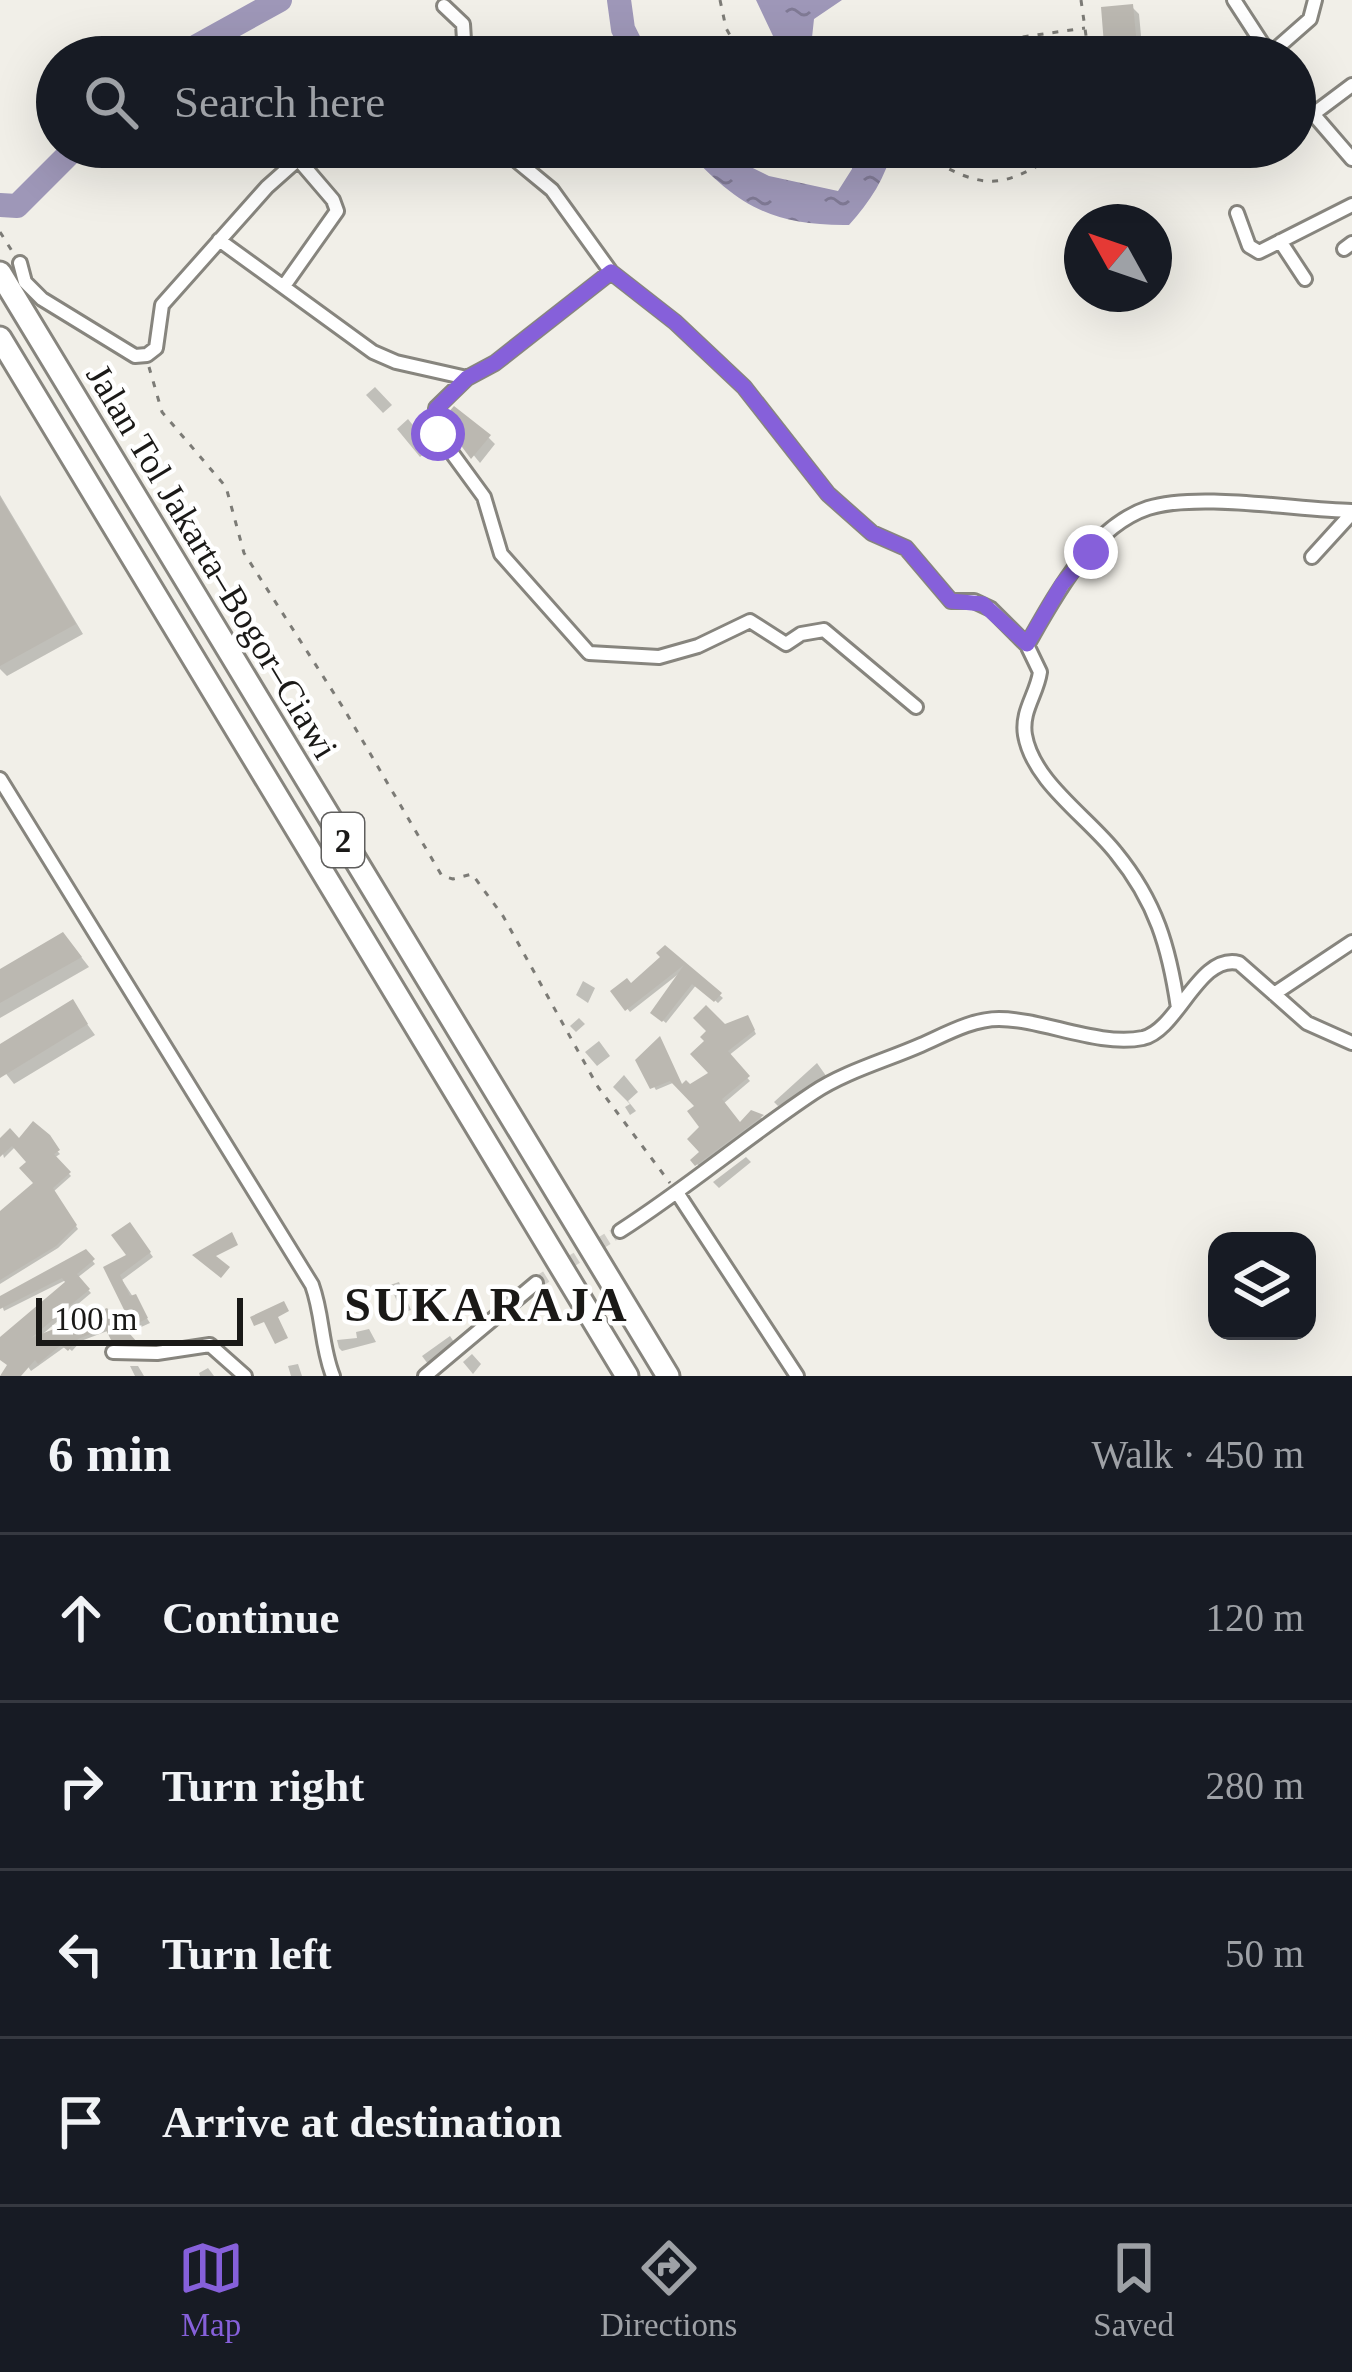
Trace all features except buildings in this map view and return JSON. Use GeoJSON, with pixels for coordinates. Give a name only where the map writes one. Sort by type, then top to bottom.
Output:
{"type":"FeatureCollection","features":[{"type":"Feature","properties":{"kind":"highway","name":"Jalan Tol Jakarta–Bogor–Ciawi"},"geometry":{"type":"LineString","coordinates":[[10,268],[19,304],[668,1376]]}},
{"type":"Feature","properties":{"kind":"highway","name":"Jalan Tol Jakarta–Bogor–Ciawi"},"geometry":{"type":"LineString","coordinates":[[0,338],[626,1376]]}},
{"type":"Feature","properties":{"kind":"street"},"geometry":{"type":"LineString","coordinates":[[1234,0],[1257,36]]}},
{"type":"Feature","properties":{"kind":"street"},"geometry":{"type":"LineString","coordinates":[[1292,36],[1310,20],[1315,0]]}},
{"type":"Feature","properties":{"kind":"street"},"geometry":{"type":"LineString","coordinates":[[444,6],[463,24],[464,36]]}},
{"type":"Feature","properties":{"kind":"street"},"geometry":{"type":"LineString","coordinates":[[1316,112],[1352,85]]}},
{"type":"Feature","properties":{"kind":"street"},"geometry":{"type":"LineString","coordinates":[[1316,119],[1352,159]]}},
{"type":"Feature","properties":{"kind":"street"},"geometry":{"type":"LineString","coordinates":[[10,268],[42,299],[139,356],[147,356],[156,348],[162,305],[287,168]]}},
{"type":"Feature","properties":{"kind":"street"},"geometry":{"type":"LineString","coordinates":[[284,286],[337,211],[306,168]]}},
{"type":"Feature","properties":{"kind":"street"},"geometry":{"type":"LineString","coordinates":[[525,168],[552,190],[611,272],[675,322],[744,387],[828,494],[872,533],[906,548],[951,601],[983,604],[1027,644],[1040,672],[1025,710],[1028,745],[1048,779],[1118,855],[1145,897],[1170,952],[1178,1008]]}},
{"type":"Feature","properties":{"kind":"street"},"geometry":{"type":"LineString","coordinates":[[1237,213],[1253,251],[1352,205]]}},
{"type":"Feature","properties":{"kind":"street"},"geometry":{"type":"LineString","coordinates":[[219,240],[373,352],[467,378]]}},
{"type":"Feature","properties":{"kind":"street"},"geometry":{"type":"LineString","coordinates":[[1280,241],[1305,279]]}},
{"type":"Feature","properties":{"kind":"street"},"geometry":{"type":"LineString","coordinates":[[611,272],[495,363],[467,378],[436,409],[438,434],[484,497],[501,554],[589,653],[659,657],[698,646],[750,621],[786,644],[801,634],[824,630],[916,707]]}},
{"type":"Feature","properties":{"kind":"street"},"geometry":{"type":"LineString","coordinates":[[1027,644],[1062,584],[1112,530],[1144,509],[1180,503],[1352,512]]}},
{"type":"Feature","properties":{"kind":"street"},"geometry":{"type":"LineString","coordinates":[[1312,557],[1352,512]]}},
{"type":"Feature","properties":{"kind":"street"},"geometry":{"type":"LineString","coordinates":[[0,779],[312,1285],[322,1312],[323,1353],[333,1376]]}},
{"type":"Feature","properties":{"kind":"street"},"geometry":{"type":"LineString","coordinates":[[1274,994],[1352,942]]}},
{"type":"Feature","properties":{"kind":"street"},"geometry":{"type":"LineString","coordinates":[[620,1231],[678,1194],[817,1090],[971,1023],[1000,1018],[1059,1031],[1139,1039],[1154,1034],[1213,968],[1231,960],[1307,1023],[1352,1043]]}},
{"type":"Feature","properties":{"kind":"street"},"geometry":{"type":"LineString","coordinates":[[678,1194],[796,1376]]}},
{"type":"Feature","properties":{"kind":"street"},"geometry":{"type":"LineString","coordinates":[[425,1376],[536,1283]]}},
{"type":"Feature","properties":{"kind":"street"},"geometry":{"type":"LineString","coordinates":[[113,1352],[217,1346],[245,1376]]}},
{"type":"Feature","properties":{"kind":"path"},"geometry":{"type":"LineString","coordinates":[[720,0],[730,36]]}},
{"type":"Feature","properties":{"kind":"path"},"geometry":{"type":"LineString","coordinates":[[1081,0],[1086,36]]}},
{"type":"Feature","properties":{"kind":"path"},"geometry":{"type":"LineString","coordinates":[[1031,36],[1085,28]]}},
{"type":"Feature","properties":{"kind":"path"},"geometry":{"type":"LineString","coordinates":[[947,168],[974,181],[998,184],[1037,168]]}},
{"type":"Feature","properties":{"kind":"path"},"geometry":{"type":"LineString","coordinates":[[0,232],[9,246]]}},
{"type":"Feature","properties":{"kind":"path"},"geometry":{"type":"LineString","coordinates":[[139,356],[152,371],[162,412],[226,487],[244,553],[344,709],[442,876],[453,879],[472,874],[503,916],[598,1087],[678,1194]]}},
{"type":"Feature","properties":{"kind":"water"},"geometry":{"type":"Polygon","coordinates":[[[756,0],[842,0],[814,19],[812,36],[773,36],[756,0]]]}},
{"type":"Feature","properties":{"kind":"water"},"geometry":{"type":"Polygon","coordinates":[[[705,168],[753,168],[838,191],[852,168],[886,168],[849,225],[776,216],[720,183],[705,168]]]}},
{"type":"Feature","properties":{"kind":"waterway"},"geometry":{"type":"LineString","coordinates":[[215,36],[280,0]]}},
{"type":"Feature","properties":{"kind":"waterway"},"geometry":{"type":"LineString","coordinates":[[619,0],[626,36]]}},
{"type":"Feature","properties":{"kind":"waterway"},"geometry":{"type":"LineString","coordinates":[[0,205],[17,206],[55,168]]}},
{"type":"Feature","properties":{"kind":"tunnel"},"geometry":{"type":"LineString","coordinates":[[536,1283],[620,1231]]}},
{"type":"Feature","properties":{"kind":"district","name":"SUKARAJA"},"geometry":{"type":"Point","coordinates":[487,1304]}},
{"type":"Feature","properties":{"kind":"route"},"geometry":{"type":"LineString","coordinates":[[438,434],[436,409],[467,378],[495,363],[611,272],[675,322],[744,387],[828,494],[872,533],[906,548],[951,601],[983,604],[1027,644],[1062,584],[1091,552]]}}]}
